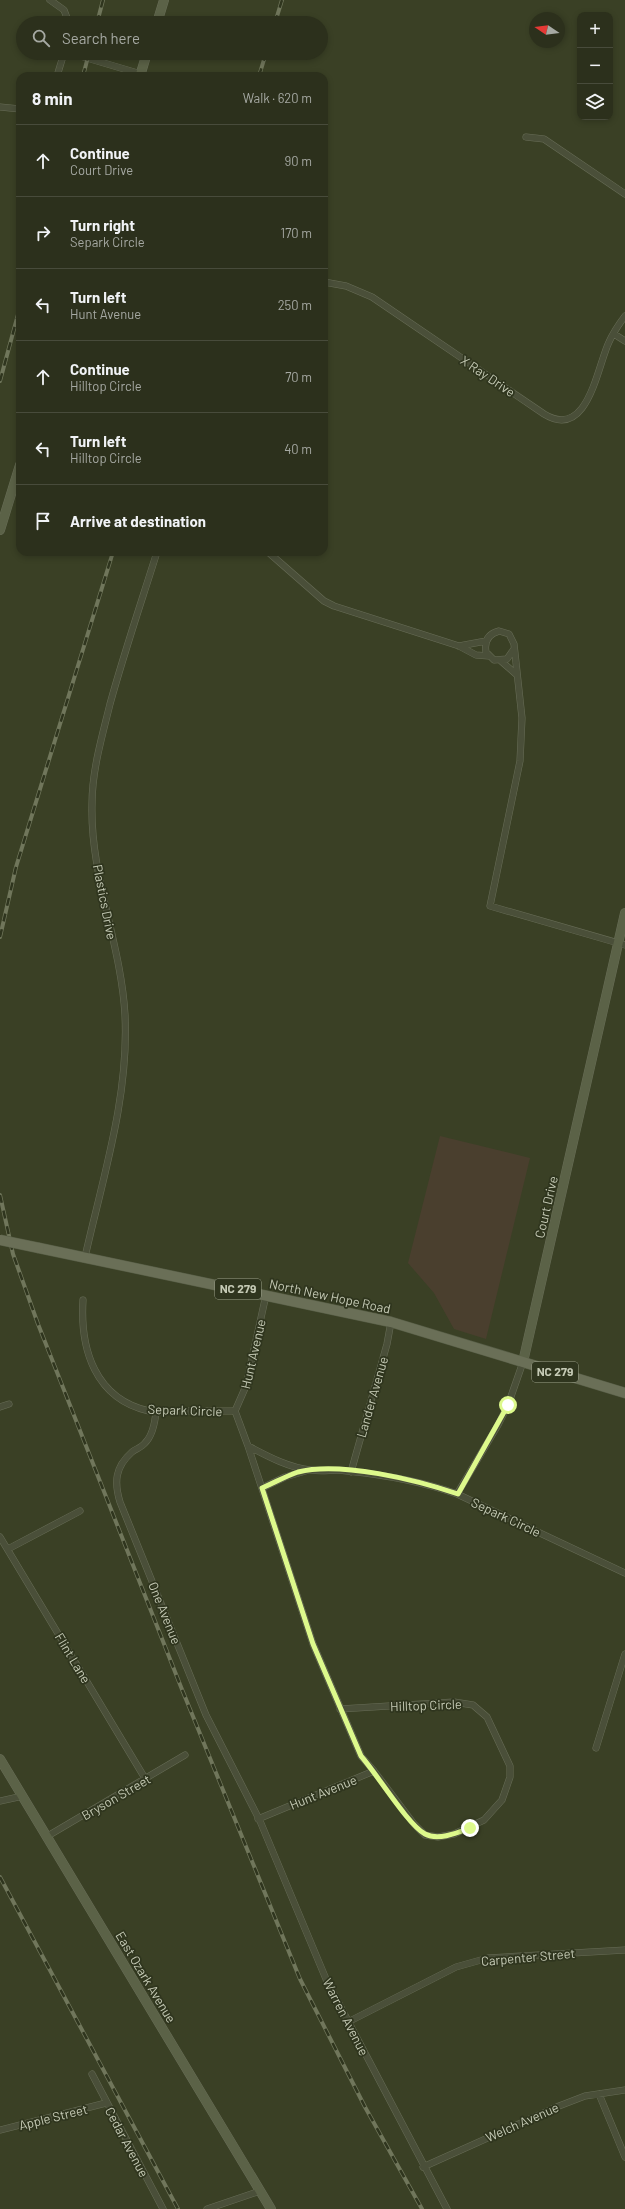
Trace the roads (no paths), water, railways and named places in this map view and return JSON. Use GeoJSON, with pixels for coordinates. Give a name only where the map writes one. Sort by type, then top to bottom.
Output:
{"type":"FeatureCollection","features":[{"type":"Feature","properties":{"kind":"main road"},"geometry":{"type":"LineString","coordinates":[[158,16],[164,0]]}},
{"type":"Feature","properties":{"kind":"main road"},"geometry":{"type":"LineString","coordinates":[[141,72],[145,60]]}},
{"type":"Feature","properties":{"kind":"main road"},"geometry":{"type":"LineString","coordinates":[[0,530],[16,478]]}},
{"type":"Feature","properties":{"kind":"main road","name":"Court Drive"},"geometry":{"type":"LineString","coordinates":[[523,1362],[622,944],[625,913]]}},
{"type":"Feature","properties":{"kind":"main road","name":"North New Hope Road"},"geometry":{"type":"LineString","coordinates":[[0,1240],[391,1322],[625,1393]]}},
{"type":"Feature","properties":{"kind":"main road","name":"East Ozark Avenue"},"geometry":{"type":"LineString","coordinates":[[0,1759],[271,2209]]}},
{"type":"Feature","properties":{"kind":"street"},"geometry":{"type":"LineString","coordinates":[[50,0],[64,10],[67,16]]}},
{"type":"Feature","properties":{"kind":"street"},"geometry":{"type":"LineString","coordinates":[[58,72],[62,60]]}},
{"type":"Feature","properties":{"kind":"street"},"geometry":{"type":"LineString","coordinates":[[92,60],[130,72]]}},
{"type":"Feature","properties":{"kind":"street"},"geometry":{"type":"LineString","coordinates":[[0,107],[16,109]]}},
{"type":"Feature","properties":{"kind":"street"},"geometry":{"type":"LineString","coordinates":[[526,137],[544,139],[625,194]]}},
{"type":"Feature","properties":{"kind":"street","name":"X Ray Drive"},"geometry":{"type":"LineString","coordinates":[[328,283],[346,286],[372,297],[434,341],[554,418],[569,418],[576,415],[586,404],[609,341],[625,316]]}},
{"type":"Feature","properties":{"kind":"street"},"geometry":{"type":"LineString","coordinates":[[614,334],[625,341]]}},
{"type":"Feature","properties":{"kind":"street","name":"Plastics Drive"},"geometry":{"type":"LineString","coordinates":[[85,1257],[118,1117],[125,1050],[121,985],[102,895],[94,845],[93,786],[113,690],[156,556]]}},
{"type":"Feature","properties":{"kind":"street"},"geometry":{"type":"LineString","coordinates":[[273,556],[329,603],[459,646],[476,655],[489,656],[500,661],[517,675]]}},
{"type":"Feature","properties":{"kind":"street"},"geometry":{"type":"LineString","coordinates":[[489,656],[485,646],[486,640],[493,632],[504,632],[513,639],[522,718],[520,761],[490,906],[622,944]]}},
{"type":"Feature","properties":{"kind":"street"},"geometry":{"type":"LineString","coordinates":[[459,646],[486,640]]}},
{"type":"Feature","properties":{"kind":"street"},"geometry":{"type":"LineString","coordinates":[[500,661],[506,659],[514,649]]}},
{"type":"Feature","properties":{"kind":"street","name":"Hunt Avenue"},"geometry":{"type":"LineString","coordinates":[[236,1411],[246,1386],[266,1295]]}},
{"type":"Feature","properties":{"kind":"street","name":"Separk Circle"},"geometry":{"type":"LineString","coordinates":[[83,1300],[83,1337],[86,1350],[98,1374],[112,1392],[122,1399],[141,1408],[156,1412],[236,1411],[248,1446],[272,1458],[310,1470],[351,1472],[418,1481],[458,1494],[625,1573]]}},
{"type":"Feature","properties":{"kind":"street","name":"Lander Avenue"},"geometry":{"type":"LineString","coordinates":[[351,1472],[387,1344],[391,1322]]}},
{"type":"Feature","properties":{"kind":"street","name":"Court Drive"},"geometry":{"type":"LineString","coordinates":[[458,1494],[508,1405],[523,1362]]}},
{"type":"Feature","properties":{"kind":"street"},"geometry":{"type":"LineString","coordinates":[[0,1407],[9,1404]]}},
{"type":"Feature","properties":{"kind":"street","name":"One Avenue"},"geometry":{"type":"LineString","coordinates":[[156,1412],[154,1426],[145,1444],[124,1461],[117,1471],[117,1490],[206,1715],[258,1819]]}},
{"type":"Feature","properties":{"kind":"street","name":"Hunt Avenue"},"geometry":{"type":"LineString","coordinates":[[248,1446],[313,1644],[361,1756],[374,1771],[258,1819]]}},
{"type":"Feature","properties":{"kind":"street","name":"Separk Circle"},"geometry":{"type":"LineString","coordinates":[[262,1488],[285,1477],[310,1470]]}},
{"type":"Feature","properties":{"kind":"street"},"geometry":{"type":"LineString","coordinates":[[8,1549],[80,1511]]}},
{"type":"Feature","properties":{"kind":"street","name":"Flint Lane"},"geometry":{"type":"LineString","coordinates":[[0,1537],[146,1780]]}},
{"type":"Feature","properties":{"kind":"street"},"geometry":{"type":"LineString","coordinates":[[596,1748],[625,1654]]}},
{"type":"Feature","properties":{"kind":"street","name":"Hilltop Circle"},"geometry":{"type":"LineString","coordinates":[[340,1708],[454,1702],[473,1705],[487,1717],[510,1766],[510,1777],[502,1800],[484,1820],[470,1828],[438,1837],[426,1835],[414,1824],[374,1771]]}},
{"type":"Feature","properties":{"kind":"street","name":"Bryson Street"},"geometry":{"type":"LineString","coordinates":[[46,1836],[146,1780],[185,1755]]}},
{"type":"Feature","properties":{"kind":"street"},"geometry":{"type":"LineString","coordinates":[[0,1801],[23,1796]]}},
{"type":"Feature","properties":{"kind":"street","name":"Warren Avenue"},"geometry":{"type":"LineString","coordinates":[[258,1819],[312,1948],[348,2022],[446,2209]]}},
{"type":"Feature","properties":{"kind":"street","name":"Carpenter Street"},"geometry":{"type":"LineString","coordinates":[[348,2022],[456,1967],[488,1958],[625,1950]]}},
{"type":"Feature","properties":{"kind":"street","name":"Cedar Avenue"},"geometry":{"type":"LineString","coordinates":[[92,2074],[163,2209]]}},
{"type":"Feature","properties":{"kind":"street","name":"Welch Avenue"},"geometry":{"type":"LineString","coordinates":[[424,2167],[559,2106],[585,2096],[625,2090]]}},
{"type":"Feature","properties":{"kind":"street"},"geometry":{"type":"LineString","coordinates":[[598,2094],[625,2157]]}},
{"type":"Feature","properties":{"kind":"street","name":"Apple Street"},"geometry":{"type":"LineString","coordinates":[[0,2130],[106,2103]]}},
{"type":"Feature","properties":{"kind":"street"},"geometry":{"type":"LineString","coordinates":[[207,2209],[260,2191]]}},
{"type":"Feature","properties":{"kind":"railway"},"geometry":{"type":"LineString","coordinates":[[99,16],[103,0]]}},
{"type":"Feature","properties":{"kind":"railway"},"geometry":{"type":"LineString","coordinates":[[277,16],[282,0]]}},
{"type":"Feature","properties":{"kind":"railway"},"geometry":{"type":"LineString","coordinates":[[84,72],[87,60]]}},
{"type":"Feature","properties":{"kind":"railway"},"geometry":{"type":"LineString","coordinates":[[260,72],[264,60]]}},
{"type":"Feature","properties":{"kind":"railway"},"geometry":{"type":"LineString","coordinates":[[0,381],[16,322]]}},
{"type":"Feature","properties":{"kind":"railway"},"geometry":{"type":"LineString","coordinates":[[0,937],[16,867],[112,556]]}},
{"type":"Feature","properties":{"kind":"railway"},"geometry":{"type":"LineString","coordinates":[[0,1195],[13,1254],[38,1324],[181,1687],[300,1979],[365,2107],[422,2209]]}},
{"type":"Feature","properties":{"kind":"railway"},"geometry":{"type":"LineString","coordinates":[[0,1877],[178,2209]]}}]}
